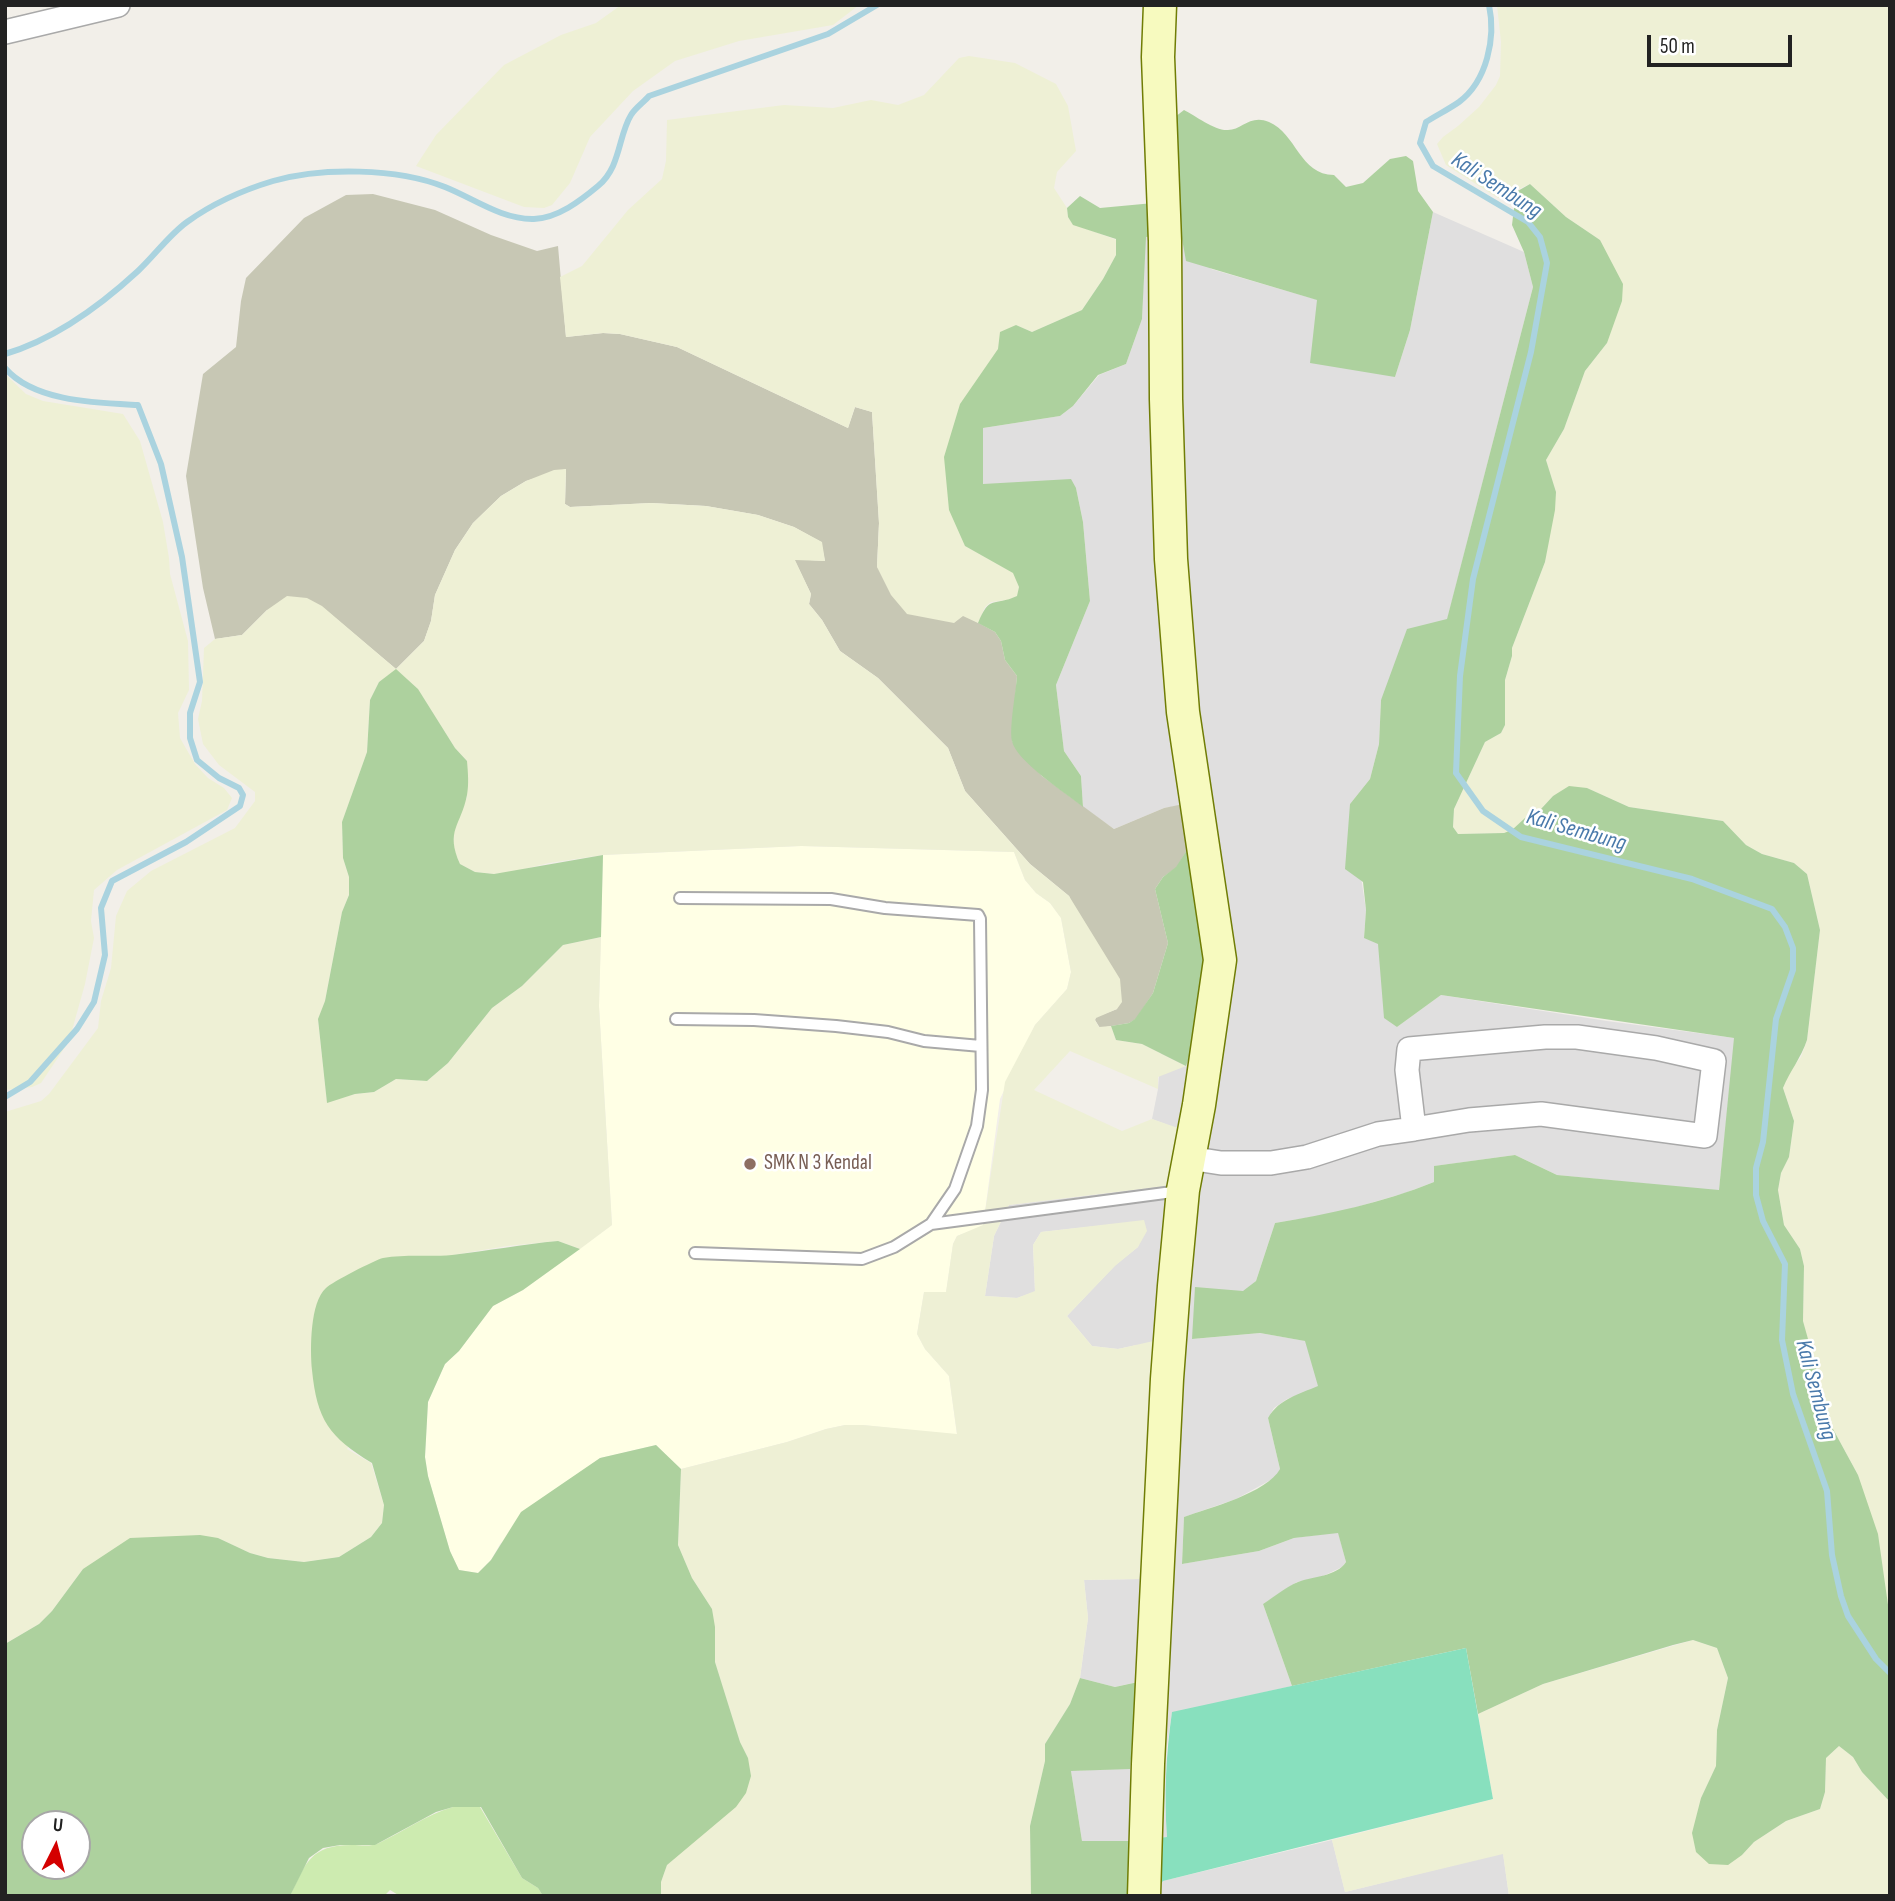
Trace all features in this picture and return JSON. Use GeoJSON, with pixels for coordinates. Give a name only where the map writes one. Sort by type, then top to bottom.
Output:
{"type":"FeatureCollection","features":[{"type":"Feature","properties":{"kind":"main road"},"geometry":{"type":"LineString","coordinates":[[1144,1896],[1167,1379],[1183,1190],[1220,960],[1183,712],[1171,559],[1165,241],[1158,57],[1160,5]]}},
{"type":"Feature","properties":{"kind":"street"},"geometry":{"type":"LineString","coordinates":[[5,32],[93,7],[118,5]]}},
{"type":"Feature","properties":{"kind":"street"},"geometry":{"type":"LineString","coordinates":[[1189,1158],[1221,1163],[1271,1163],[1307,1157],[1378,1134],[1415,1129],[1469,1120],[1541,1114],[1705,1136],[1714,1061],[1656,1048],[1577,1037],[1545,1037],[1409,1049],[1407,1070],[1415,1129]]}},
{"type":"Feature","properties":{"kind":"lane"},"geometry":{"type":"LineString","coordinates":[[680,898],[831,899],[885,908],[975,913],[980,919],[982,1090],[977,1126],[955,1189],[931,1224],[894,1247],[862,1259],[695,1254]]}},
{"type":"Feature","properties":{"kind":"lane"},"geometry":{"type":"LineString","coordinates":[[676,1020],[754,1020],[836,1026],[888,1032],[924,1041],[981,1046]]}},
{"type":"Feature","properties":{"kind":"lane"},"geometry":{"type":"LineString","coordinates":[[931,1224],[1183,1190]]}},
{"type":"Feature","properties":{"kind":"shaded area"},"geometry":{"type":"Polygon","coordinates":[[[621,5],[859,5],[833,25],[739,41],[675,61],[633,91],[590,137],[570,183],[552,205],[544,208],[524,207],[416,166],[436,135],[504,65],[561,35],[596,23],[621,5]]]}},
{"type":"Feature","properties":{"kind":"shaded area"},"geometry":{"type":"Polygon","coordinates":[[[1497,5],[1890,5],[1890,1619],[1858,1475],[1833,1429],[1807,1338],[1803,1321],[1804,1266],[1800,1249],[1784,1225],[1778,1190],[1781,1173],[1789,1157],[1794,1121],[1783,1088],[1790,1071],[1801,1057],[1807,1040],[1820,930],[1807,874],[1794,863],[1762,854],[1746,845],[1723,821],[1629,807],[1587,788],[1553,796],[1512,831],[1458,834],[1453,827],[1454,809],[1485,742],[1501,733],[1505,725],[1505,680],[1512,648],[1545,562],[1556,492],[1546,460],[1564,429],[1585,371],[1607,343],[1600,240],[1566,217],[1530,184],[1498,198],[1446,165],[1437,144],[1479,107],[1500,76],[1501,42],[1497,5]]]}},
{"type":"Feature","properties":{"kind":"shaded area"},"geometry":{"type":"Polygon","coordinates":[[[969,56],[1015,63],[1056,84],[1068,106],[1076,151],[1057,172],[1054,188],[1067,208],[1068,217],[1073,224],[1117,240],[1116,255],[1082,310],[1032,332],[1016,325],[960,405],[965,546],[1014,573],[1019,587],[1018,596],[991,602],[985,607],[978,623],[963,616],[954,623],[907,614],[891,595],[877,567],[879,523],[872,412],[855,407],[848,428],[677,347],[620,334],[566,337],[560,277],[582,266],[628,210],[662,179],[666,161],[667,120],[784,105],[833,108],[871,100],[898,105],[924,95],[959,58],[969,56]]]}},
{"type":"Feature","properties":{"kind":"shaded area"},"geometry":{"type":"Polygon","coordinates":[[[373,194],[435,210],[491,235],[537,251],[558,246],[566,337],[620,334],[677,347],[848,428],[855,407],[872,412],[879,523],[877,567],[995,632],[1001,641],[1005,660],[1017,676],[1012,741],[1042,776],[1114,829],[1164,808],[1203,800],[1201,856],[1187,850],[1176,868],[1163,877],[1155,889],[1168,943],[1153,993],[1136,1019],[1129,1023],[1100,1028],[1096,1017],[1117,1009],[1069,896],[1030,864],[965,791],[948,748],[878,678],[840,651],[809,604],[811,594],[794,559],[825,561],[821,542],[794,527],[758,515],[706,506],[651,503],[570,507],[565,504],[566,469],[526,481],[501,496],[473,523],[455,550],[435,595],[431,621],[424,641],[396,669],[322,607],[267,610],[242,635],[215,639],[203,588],[186,476],[203,374],[236,347],[246,278],[304,218],[346,195],[373,194]]]}},
{"type":"Feature","properties":{"kind":"shaded area"},"geometry":{"type":"Polygon","coordinates":[[[1433,212],[1524,252],[1533,287],[1447,620],[1381,700],[1379,744],[1370,779],[1350,804],[1366,910],[1364,937],[1378,943],[1397,1027],[1441,995],[1735,1038],[1719,1191],[1557,1175],[1515,1155],[1435,1166],[1434,1182],[1405,1193],[1336,1213],[1275,1223],[1256,1281],[1192,1339],[1260,1333],[1306,1341],[1319,1387],[1287,1399],[1274,1408],[1268,1418],[1280,1469],[1276,1477],[1236,1499],[1184,1517],[1182,1564],[1259,1551],[1294,1538],[1338,1532],[1346,1562],[1342,1567],[1321,1577],[1297,1582],[1263,1604],[1292,1686],[1172,1713],[1167,1746],[1167,1837],[1119,1842],[1082,1841],[1071,1771],[1130,1768],[1137,1682],[1115,1687],[1080,1678],[1088,1618],[1084,1580],[1139,1579],[1137,1345],[1118,1349],[1092,1346],[1067,1316],[1115,1265],[1138,1247],[1144,1221],[1041,1232],[1033,1245],[1035,1292],[1017,1298],[985,1296],[994,1236],[1009,1205],[1166,1186],[1178,1129],[1152,1119],[1158,1089],[1179,806],[1164,808],[1114,829],[1083,807],[1081,776],[1064,751],[1056,685],[1090,601],[1083,522],[1076,488],[983,484],[983,428],[1060,416],[1073,406],[1099,375],[1126,364],[1142,319],[1145,237],[1181,233],[1211,269],[1318,300],[1395,377],[1410,330],[1433,212]]]}},
{"type":"Feature","properties":{"kind":"shaded area"},"geometry":{"type":"Polygon","coordinates":[[[5,374],[26,394],[43,401],[123,414],[140,441],[163,522],[170,574],[188,641],[189,690],[178,713],[180,738],[195,764],[232,798],[227,810],[117,870],[94,890],[91,921],[94,938],[85,984],[69,1041],[41,1083],[32,1087],[5,1090],[5,374]]]}},
{"type":"Feature","properties":{"kind":"shaded area"},"geometry":{"type":"Polygon","coordinates":[[[566,469],[565,504],[570,507],[651,503],[706,506],[758,515],[794,527],[822,542],[825,561],[795,560],[811,594],[809,604],[840,651],[878,678],[948,748],[965,791],[1030,864],[1069,896],[1120,979],[1122,1002],[1117,1009],[1096,1018],[1099,1027],[1111,1026],[1116,1040],[1142,1044],[1186,1066],[1158,1077],[1158,1089],[1070,1051],[1034,1090],[1122,1131],[1152,1119],[1178,1128],[1166,1186],[1009,1205],[994,1236],[985,1296],[1017,1298],[1035,1291],[1033,1245],[1041,1232],[1144,1220],[1147,1231],[1138,1247],[1115,1266],[1067,1316],[1092,1346],[1118,1349],[1158,1340],[1144,1552],[1139,1579],[1084,1580],[1088,1618],[1080,1678],[1070,1704],[1045,1744],[1045,1761],[1030,1826],[1031,1896],[661,1896],[661,1882],[667,1865],[748,1758],[740,1742],[715,1662],[712,1609],[692,1578],[678,1545],[681,1469],[845,1425],[957,1434],[949,1376],[925,1349],[917,1334],[924,1292],[946,1292],[953,1244],[957,1236],[983,1225],[1005,1082],[1035,1025],[1067,989],[1071,972],[1061,918],[1050,903],[1036,893],[1025,880],[1014,852],[801,846],[603,855],[512,872],[475,872],[460,864],[453,848],[454,830],[467,797],[467,761],[455,748],[417,688],[396,670],[379,682],[370,700],[367,752],[342,823],[343,858],[349,877],[349,895],[342,912],[325,1001],[318,1020],[327,1102],[374,1092],[396,1079],[427,1081],[448,1063],[492,1008],[522,986],[563,945],[601,937],[599,1006],[612,1225],[580,1249],[558,1241],[453,1255],[347,1449],[371,1463],[384,1505],[382,1523],[371,1537],[339,1557],[304,1562],[250,1553],[218,1538],[83,1569],[39,1624],[5,1644],[5,1112],[41,1101],[49,1094],[98,1028],[101,1001],[111,968],[116,916],[127,891],[151,871],[235,828],[255,801],[255,792],[219,765],[203,744],[198,719],[202,701],[204,648],[215,639],[242,635],[267,610],[287,596],[307,598],[322,606],[396,669],[424,641],[431,621],[435,595],[455,550],[473,523],[501,496],[526,481],[554,470],[566,469]]]}},
{"type":"Feature","properties":{"kind":"shaded area"},"geometry":{"type":"Polygon","coordinates":[[[801,846],[1014,852],[1025,880],[1036,893],[1050,903],[1061,918],[1071,972],[1067,989],[1035,1025],[1000,1099],[983,1226],[957,1236],[953,1244],[946,1293],[924,1292],[917,1334],[925,1349],[949,1376],[957,1435],[845,1425],[681,1469],[656,1445],[600,1458],[570,1481],[500,1544],[491,1560],[478,1573],[459,1570],[450,1551],[428,1476],[425,1457],[428,1402],[445,1364],[459,1351],[493,1306],[523,1290],[612,1225],[599,1006],[603,855],[801,846]]]}},
{"type":"Feature","properties":{"kind":"shaded area"},"geometry":{"type":"Polygon","coordinates":[[[1693,1640],[1717,1648],[1728,1678],[1717,1730],[1716,1766],[1701,1798],[1742,1855],[1754,1842],[1786,1821],[1820,1809],[1825,1792],[1826,1758],[1839,1746],[1853,1757],[1862,1772],[1890,1802],[1890,1896],[1509,1896],[1503,1854],[1345,1892],[1332,1840],[1493,1799],[1478,1714],[1543,1684],[1693,1640]]]}},
{"type":"Feature","properties":{"kind":"shaded area"},"geometry":{"type":"Polygon","coordinates":[[[1332,1840],[1345,1892],[1503,1853],[1509,1896],[1159,1896],[1159,1886],[1163,1881],[1332,1840]]]}},
{"type":"Feature","properties":{"kind":"green space"},"geometry":{"type":"Polygon","coordinates":[[[1184,110],[1223,130],[1233,129],[1251,121],[1269,122],[1286,135],[1313,168],[1334,175],[1346,187],[1363,183],[1390,159],[1406,156],[1413,161],[1418,191],[1433,212],[1410,330],[1395,377],[1310,363],[1317,300],[1186,261],[1181,233],[1146,237],[1142,319],[1126,364],[1098,375],[1073,406],[1060,416],[983,428],[983,484],[1071,479],[1076,488],[1083,522],[1090,601],[1056,685],[1064,751],[1081,776],[1083,807],[1032,767],[1012,741],[1017,676],[1005,660],[1001,641],[995,632],[978,623],[989,605],[1017,596],[1019,587],[1013,573],[965,546],[949,510],[944,457],[960,404],[998,349],[1000,332],[1016,325],[1032,332],[1082,310],[1116,255],[1116,239],[1073,225],[1067,208],[1080,196],[1100,208],[1175,201],[1175,117],[1184,110]]]}},
{"type":"Feature","properties":{"kind":"green space"},"geometry":{"type":"Polygon","coordinates":[[[1530,184],[1566,217],[1600,240],[1623,284],[1622,301],[1607,343],[1585,371],[1564,429],[1546,460],[1556,492],[1555,510],[1545,562],[1512,648],[1505,680],[1505,725],[1501,733],[1485,742],[1454,809],[1453,827],[1458,834],[1504,833],[1512,830],[1569,786],[1587,788],[1629,807],[1723,821],[1746,845],[1762,854],[1794,863],[1807,874],[1820,930],[1807,1040],[1783,1088],[1794,1121],[1789,1157],[1781,1173],[1778,1190],[1784,1225],[1800,1249],[1804,1266],[1803,1321],[1833,1429],[1858,1475],[1878,1534],[1890,1619],[1890,1802],[1862,1772],[1853,1757],[1839,1746],[1826,1758],[1825,1792],[1820,1809],[1786,1821],[1754,1842],[1728,1865],[1709,1864],[1696,1852],[1692,1833],[1701,1798],[1716,1766],[1717,1730],[1728,1678],[1717,1648],[1693,1640],[1673,1645],[1543,1684],[1478,1714],[1466,1648],[1292,1686],[1263,1604],[1294,1584],[1342,1567],[1346,1562],[1338,1533],[1294,1538],[1259,1551],[1182,1564],[1184,1517],[1236,1499],[1273,1478],[1280,1469],[1268,1418],[1284,1402],[1318,1386],[1305,1341],[1260,1333],[1192,1339],[1195,1287],[1243,1291],[1256,1281],[1275,1223],[1356,1207],[1395,1196],[1434,1182],[1434,1166],[1515,1155],[1557,1175],[1719,1190],[1734,1038],[1441,995],[1397,1027],[1384,1018],[1378,944],[1364,938],[1366,910],[1363,882],[1345,869],[1350,804],[1370,779],[1379,744],[1381,700],[1407,629],[1447,619],[1533,287],[1524,252],[1512,225],[1516,192],[1530,184]]]}},
{"type":"Feature","properties":{"kind":"green space"},"geometry":{"type":"Polygon","coordinates":[[[396,669],[418,689],[455,748],[467,761],[467,795],[454,835],[460,864],[475,872],[494,874],[603,855],[601,937],[563,945],[522,986],[492,1008],[448,1063],[427,1081],[396,1079],[374,1092],[355,1094],[327,1103],[318,1019],[325,1001],[342,912],[349,895],[349,877],[343,858],[342,822],[367,752],[370,700],[379,682],[396,669]]]}},
{"type":"Feature","properties":{"kind":"green space"},"geometry":{"type":"Polygon","coordinates":[[[1187,850],[1201,856],[1204,943],[1201,1020],[1186,1066],[1142,1044],[1116,1040],[1111,1026],[1129,1023],[1135,1019],[1153,993],[1168,943],[1155,889],[1163,877],[1176,867],[1187,850]]]}},
{"type":"Feature","properties":{"kind":"green space"},"geometry":{"type":"Polygon","coordinates":[[[558,1241],[580,1249],[523,1290],[493,1306],[459,1351],[445,1364],[428,1402],[425,1457],[428,1476],[450,1551],[459,1570],[478,1573],[491,1560],[521,1512],[600,1458],[656,1445],[681,1469],[678,1545],[692,1578],[712,1609],[715,1662],[740,1742],[748,1758],[751,1776],[746,1793],[736,1807],[667,1865],[661,1882],[661,1896],[543,1896],[538,1888],[522,1878],[481,1807],[453,1807],[436,1812],[375,1845],[323,1848],[309,1858],[290,1896],[5,1896],[5,1644],[39,1624],[83,1569],[130,1538],[200,1535],[218,1538],[268,1558],[304,1562],[339,1557],[371,1537],[382,1523],[384,1505],[372,1463],[335,1435],[317,1402],[311,1339],[317,1304],[326,1288],[336,1281],[383,1258],[452,1255],[558,1241]]]}},
{"type":"Feature","properties":{"kind":"green space"},"geometry":{"type":"Polygon","coordinates":[[[1466,1648],[1493,1799],[1163,1881],[1159,1886],[1132,1841],[1167,1837],[1166,1775],[1172,1712],[1466,1648]]]}},
{"type":"Feature","properties":{"kind":"green space"},"geometry":{"type":"Polygon","coordinates":[[[1080,1678],[1115,1687],[1138,1682],[1130,1769],[1071,1771],[1082,1841],[1132,1841],[1133,1896],[1031,1896],[1030,1826],[1045,1761],[1045,1744],[1070,1704],[1080,1678]]]}},
{"type":"Feature","properties":{"kind":"green space"},"geometry":{"type":"Polygon","coordinates":[[[453,1807],[480,1807],[522,1878],[538,1888],[543,1896],[400,1896],[390,1890],[384,1896],[290,1896],[306,1865],[318,1852],[338,1846],[376,1844],[453,1807]]]}},
{"type":"Feature","properties":{"kind":"waterway"},"geometry":{"type":"LineString","coordinates":[[5,354],[42,340],[93,309],[197,215],[228,198],[292,176],[336,172],[405,176],[445,187],[511,216],[534,219],[552,216],[576,203],[605,178],[615,161],[631,115],[649,96],[828,34],[877,5]]}},
{"type":"Feature","properties":{"kind":"waterway","name":"Kali Sembung"},"geometry":{"type":"LineString","coordinates":[[1489,5],[1490,45],[1483,71],[1469,93],[1459,102],[1426,122],[1420,143],[1433,166],[1528,222],[1540,237],[1547,263],[1531,352],[1473,579],[1460,676],[1456,773],[1483,811],[1521,837],[1692,879],[1772,909],[1785,927],[1793,948],[1793,970],[1776,1019],[1763,1142],[1756,1168],[1756,1195],[1763,1221],[1785,1264],[1782,1340],[1793,1394],[1827,1491],[1832,1555],[1841,1596],[1848,1616],[1876,1659],[1890,1673]]}},
{"type":"Feature","properties":{"kind":"waterway"},"geometry":{"type":"LineString","coordinates":[[5,368],[32,388],[49,394],[86,401],[138,405],[161,464],[182,557],[200,682],[190,713],[190,738],[197,760],[219,778],[239,788],[243,795],[240,806],[186,842],[112,881],[101,908],[105,955],[94,1002],[77,1029],[30,1082],[5,1097]]}},
{"type":"Feature","properties":{"kind":"place","name":"SMK N 3 Kendal"},"geometry":{"type":"Point","coordinates":[750,1164]}}]}
